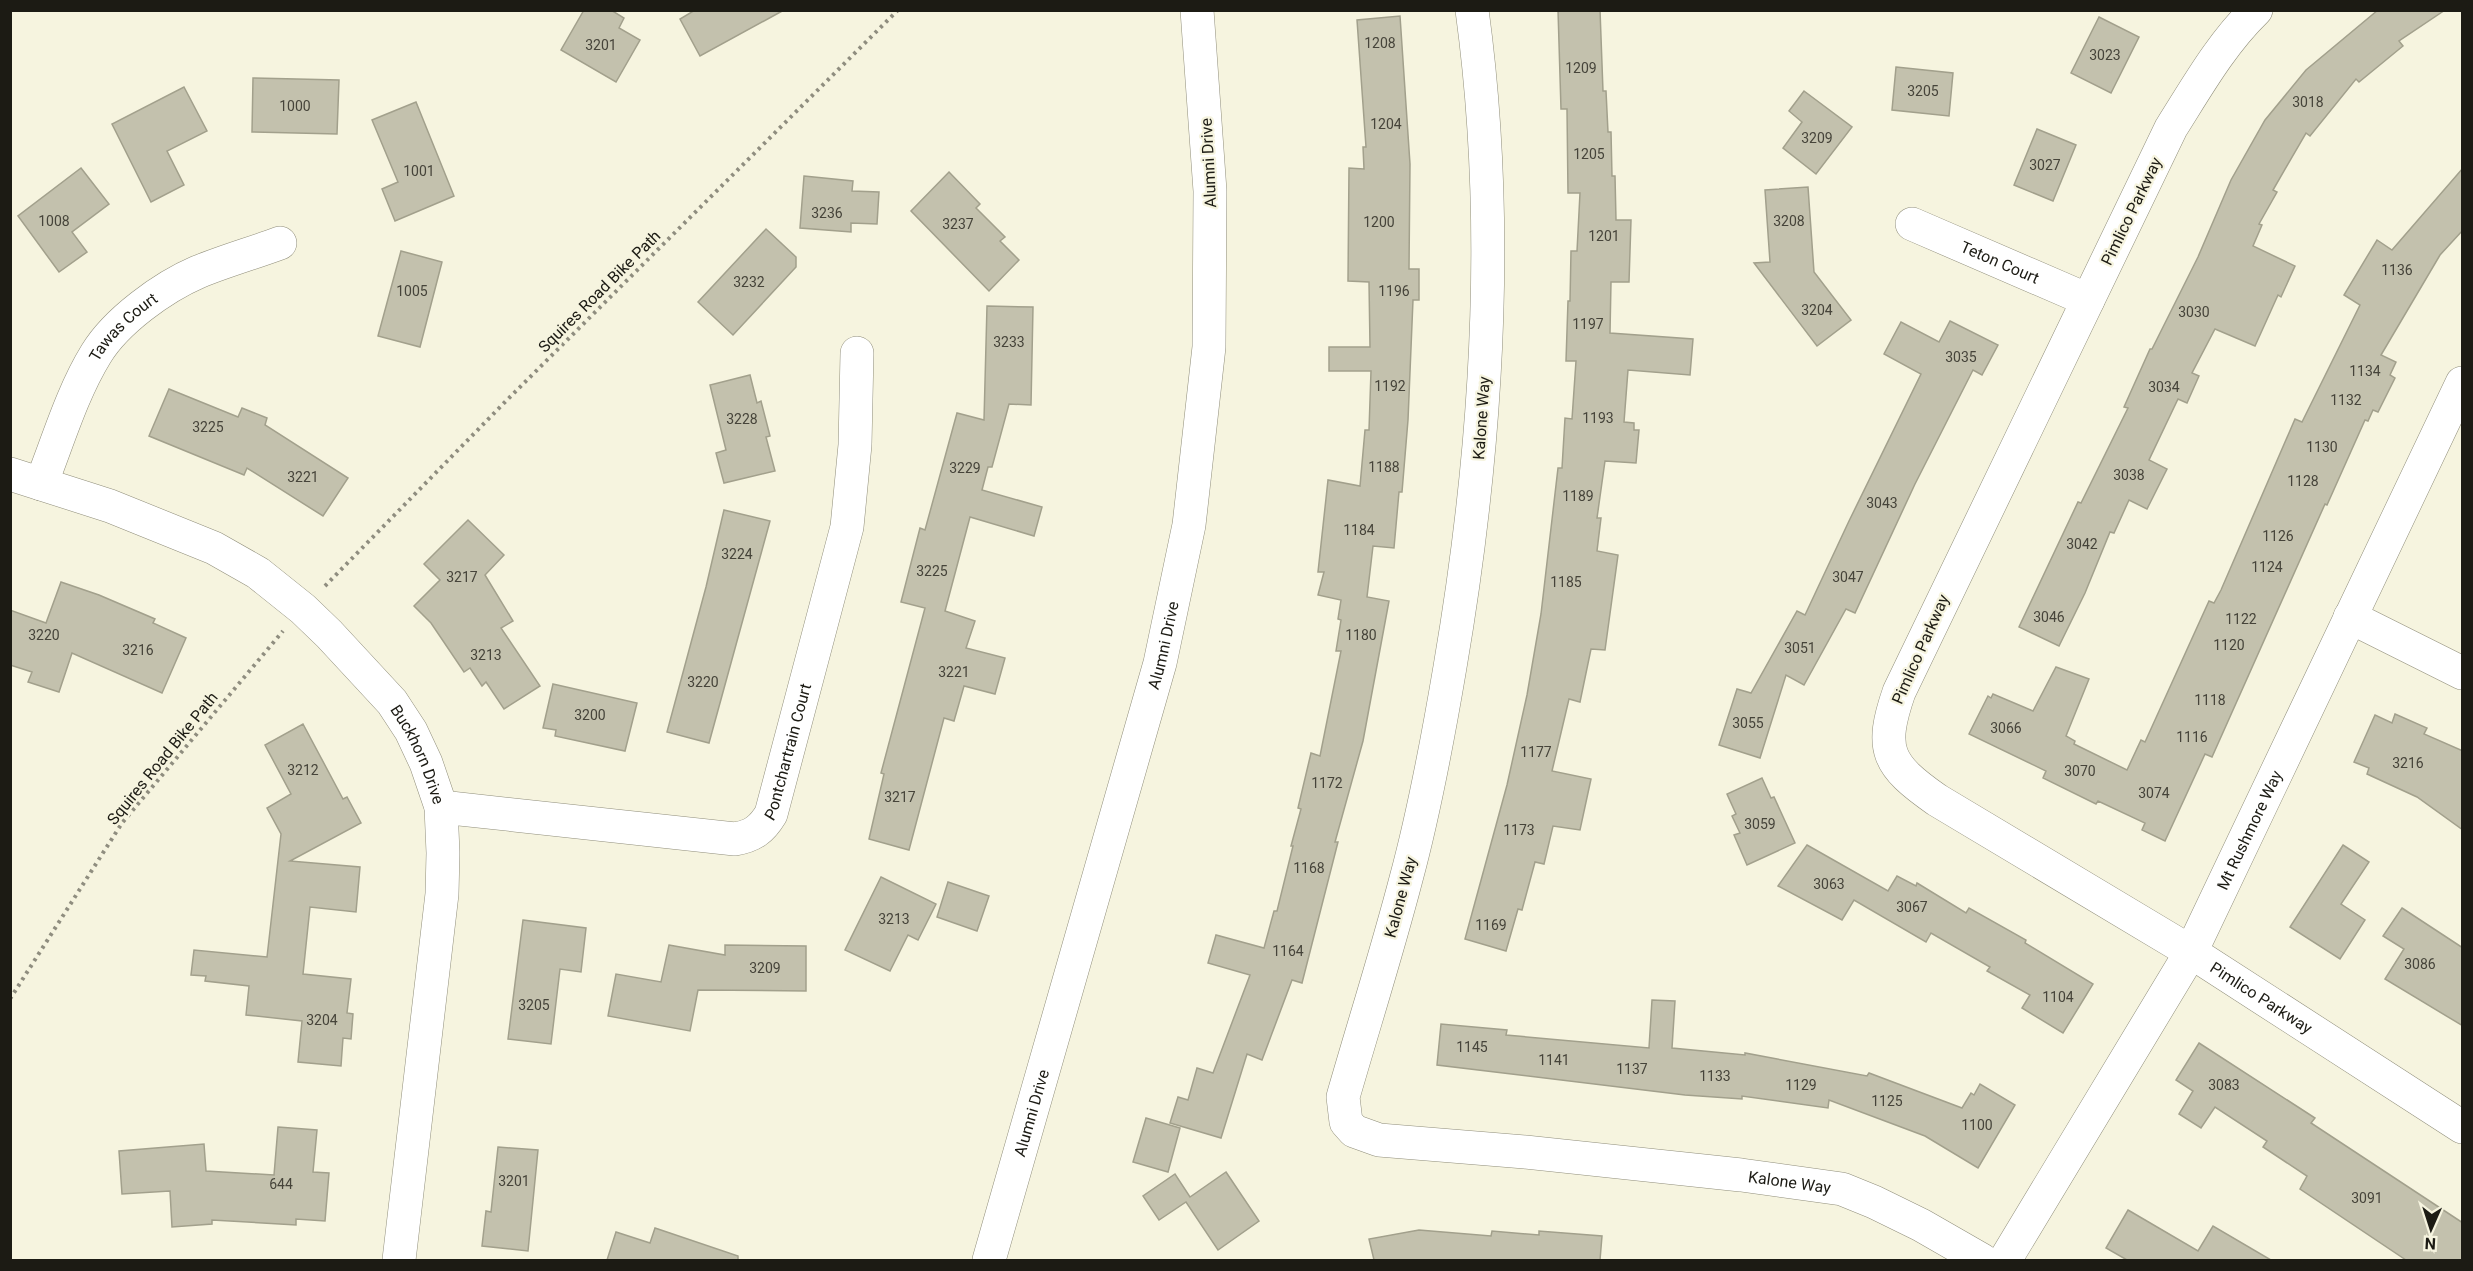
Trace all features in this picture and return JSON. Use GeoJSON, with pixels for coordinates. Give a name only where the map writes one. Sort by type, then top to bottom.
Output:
{"type":"FeatureCollection","features":[{"type":"Feature","properties":{"kind":"street","name":"Alumni Drive"},"geometry":{"type":"LineString","coordinates":[[989,1260],[1160,663],[1189,525],[1209,347],[1210,191],[1197,10]]}},
{"type":"Feature","properties":{"kind":"street","name":"Kalone Way"},"geometry":{"type":"LineString","coordinates":[[1472,10],[1479,59],[1487,181],[1489,262],[1477,470],[1465,579],[1436,748],[1407,877],[1343,1097],[1346,1122],[1354,1131],[1379,1140],[1525,1152],[1842,1189],[1921,1225],[1982,1260]]}},
{"type":"Feature","properties":{"kind":"street","name":"Pimlico Parkway"},"geometry":{"type":"LineString","coordinates":[[2239,16],[2171,128],[1899,692],[1889,722],[1887,739],[1892,754],[1903,773],[1929,794],[2192,952],[2463,1127]]}},
{"type":"Feature","properties":{"kind":"street","name":"Teton Court"},"geometry":{"type":"LineString","coordinates":[[1912,224],[2088,300]]}},
{"type":"Feature","properties":{"kind":"street","name":"Tawas Court"},"geometry":{"type":"LineString","coordinates":[[41,484],[96,352],[117,327],[151,300],[196,272],[280,243]]}},
{"type":"Feature","properties":{"kind":"street","name":"Pontchartrain Court"},"geometry":{"type":"LineString","coordinates":[[441,807],[735,839],[748,836],[765,824],[774,802],[847,526],[855,445],[857,353]]}},
{"type":"Feature","properties":{"kind":"street","name":"Mt Rushmore Way"},"geometry":{"type":"LineString","coordinates":[[2005,1260],[2192,952],[2463,383]]}},
{"type":"Feature","properties":{"kind":"street","name":"Buckhorn Drive"},"geometry":{"type":"LineString","coordinates":[[10,474],[110,506],[214,548],[258,573],[303,609],[392,702],[411,731],[441,807],[443,853],[442,894],[399,1260]]}},
{"type":"Feature","properties":{"kind":"street"},"geometry":{"type":"LineString","coordinates":[[2350,617],[2463,673]]}},
{"type":"Feature","properties":{"kind":"path","name":"Squires Road Bike Path"},"geometry":{"type":"LineString","coordinates":[[320,591],[505,402],[898,10]]}},
{"type":"Feature","properties":{"kind":"path","name":"Squires Road Bike Path"},"geometry":{"type":"LineString","coordinates":[[10,999],[122,823],[284,631]]}},
{"type":"Feature","properties":{"kind":"building"},"geometry":{"type":"Polygon","coordinates":[[[584,10],[611,10],[624,18],[619,28],[640,40],[616,82],[561,50],[584,10]]]}},
{"type":"Feature","properties":{"kind":"building"},"geometry":{"type":"Polygon","coordinates":[[[695,10],[784,10],[700,56],[680,19],[695,10]]]}},
{"type":"Feature","properties":{"kind":"building"},"geometry":{"type":"Polygon","coordinates":[[[1558,10],[1600,10],[1603,91],[1606,91],[1608,132],[1611,132],[1616,220],[1631,220],[1629,282],[1611,282],[1610,333],[1693,339],[1690,375],[1628,370],[1624,422],[1634,423],[1634,430],[1639,430],[1636,463],[1605,461],[1597,518],[1601,518],[1597,551],[1618,555],[1605,650],[1591,649],[1580,702],[1569,699],[1552,771],[1591,779],[1580,830],[1553,826],[1544,864],[1535,862],[1522,910],[1518,909],[1506,951],[1465,939],[1507,785],[1527,695],[1541,614],[1558,468],[1562,468],[1565,418],[1572,419],[1576,361],[1566,361],[1568,301],[1570,301],[1571,251],[1577,251],[1580,193],[1568,193],[1567,109],[1561,109],[1558,10]]]}},
{"type":"Feature","properties":{"kind":"building"},"geometry":{"type":"Polygon","coordinates":[[[2378,10],[2445,10],[2399,41],[2403,46],[2359,82],[2356,79],[2310,136],[2306,133],[2273,190],[2277,192],[2259,224],[2262,225],[2253,246],[2295,266],[2281,297],[2278,295],[2255,346],[2215,329],[2192,373],[2199,376],[2187,403],[2178,399],[2149,460],[2167,469],[2147,509],[2129,500],[2114,533],[2110,532],[2085,593],[2059,646],[2019,627],[2078,502],[2081,503],[2128,408],[2124,407],[2150,349],[2198,257],[2231,180],[2265,120],[2306,70],[2378,10]]]}},
{"type":"Feature","properties":{"kind":"building"},"geometry":{"type":"Polygon","coordinates":[[[1400,16],[1410,164],[1409,269],[1419,269],[1419,300],[1413,300],[1408,420],[1402,492],[1399,492],[1394,548],[1373,546],[1367,597],[1389,601],[1363,741],[1335,842],[1338,842],[1302,983],[1292,980],[1262,1060],[1247,1054],[1221,1138],[1170,1123],[1178,1097],[1188,1100],[1197,1068],[1213,1073],[1250,975],[1208,963],[1216,935],[1264,948],[1274,911],[1277,911],[1293,846],[1291,846],[1301,809],[1298,808],[1311,753],[1320,756],[1341,651],[1336,651],[1341,620],[1338,619],[1341,600],[1318,595],[1324,572],[1318,572],[1328,480],[1360,486],[1365,430],[1369,430],[1371,371],[1329,371],[1329,347],[1370,347],[1369,282],[1348,281],[1349,168],[1364,169],[1363,147],[1366,147],[1357,20],[1400,16]]]}},
{"type":"Feature","properties":{"kind":"building"},"geometry":{"type":"Polygon","coordinates":[[[2099,17],[2139,37],[2111,93],[2071,73],[2099,17]]]}},
{"type":"Feature","properties":{"kind":"building"},"geometry":{"type":"Polygon","coordinates":[[[1896,67],[1953,73],[1949,116],[1892,110],[1896,67]]]}},
{"type":"Feature","properties":{"kind":"building"},"geometry":{"type":"Polygon","coordinates":[[[253,78],[339,80],[337,134],[252,132],[253,78]]]}},
{"type":"Feature","properties":{"kind":"building"},"geometry":{"type":"Polygon","coordinates":[[[184,87],[207,131],[167,151],[184,185],[151,202],[112,124],[184,87]]]}},
{"type":"Feature","properties":{"kind":"building"},"geometry":{"type":"Polygon","coordinates":[[[1804,91],[1852,127],[1816,174],[1783,148],[1802,122],[1789,111],[1804,91]]]}},
{"type":"Feature","properties":{"kind":"building"},"geometry":{"type":"Polygon","coordinates":[[[416,102],[454,196],[395,221],[382,189],[398,182],[372,120],[416,102]]]}},
{"type":"Feature","properties":{"kind":"building"},"geometry":{"type":"Polygon","coordinates":[[[2037,129],[2076,145],[2053,201],[2014,185],[2037,129]]]}},
{"type":"Feature","properties":{"kind":"building"},"geometry":{"type":"Polygon","coordinates":[[[81,168],[109,204],[72,232],[87,252],[59,272],[18,216],[81,168]]]}},
{"type":"Feature","properties":{"kind":"building"},"geometry":{"type":"Polygon","coordinates":[[[2463,168],[2463,230],[2440,255],[2381,355],[2396,362],[2390,375],[2395,378],[2378,412],[2373,410],[2368,421],[2365,420],[2212,757],[2205,754],[2165,841],[2142,830],[2145,823],[2098,801],[2096,804],[2043,778],[2046,771],[1969,734],[1988,696],[1991,698],[1993,694],[2033,711],[2056,667],[2089,679],[2066,736],[2075,741],[2074,744],[2127,770],[2141,740],[2145,742],[2209,601],[2214,603],[2221,590],[2295,419],[2302,422],[2360,305],[2344,295],[2377,240],[2392,250],[2463,168]]]}},
{"type":"Feature","properties":{"kind":"building"},"geometry":{"type":"Polygon","coordinates":[[[949,172],[980,204],[976,208],[1005,237],[1000,241],[1019,260],[989,291],[911,211],[949,172]]]}},
{"type":"Feature","properties":{"kind":"building"},"geometry":{"type":"Polygon","coordinates":[[[804,176],[853,181],[852,191],[879,192],[877,224],[851,223],[851,232],[800,228],[804,176]]]}},
{"type":"Feature","properties":{"kind":"building"},"geometry":{"type":"Polygon","coordinates":[[[1808,187],[1814,272],[1851,320],[1817,346],[1754,263],[1770,262],[1765,190],[1808,187]]]}},
{"type":"Feature","properties":{"kind":"building"},"geometry":{"type":"Polygon","coordinates":[[[766,229],[796,257],[796,267],[733,335],[698,302],[766,229]]]}},
{"type":"Feature","properties":{"kind":"building"},"geometry":{"type":"Polygon","coordinates":[[[401,251],[442,262],[420,347],[378,336],[401,251]]]}},
{"type":"Feature","properties":{"kind":"building"},"geometry":{"type":"Polygon","coordinates":[[[987,306],[1033,307],[1031,405],[1009,404],[992,467],[988,467],[982,490],[1042,507],[1034,536],[970,517],[945,611],[975,621],[966,648],[1005,658],[995,694],[964,686],[954,721],[944,718],[909,850],[869,839],[884,774],[881,773],[925,608],[901,602],[920,528],[925,530],[957,413],[984,420],[987,306]]]}},
{"type":"Feature","properties":{"kind":"building"},"geometry":{"type":"Polygon","coordinates":[[[1950,321],[1998,345],[1982,375],[1973,370],[1915,484],[1855,613],[1846,609],[1804,685],[1786,675],[1760,758],[1719,745],[1737,689],[1751,693],[1797,611],[1805,615],[1921,374],[1884,354],[1901,322],[1939,342],[1950,321]]]}},
{"type":"Feature","properties":{"kind":"building"},"geometry":{"type":"Polygon","coordinates":[[[750,375],[757,403],[761,401],[770,436],[766,437],[775,471],[724,483],[716,453],[726,450],[710,385],[750,375]]]}},
{"type":"Feature","properties":{"kind":"building"},"geometry":{"type":"Polygon","coordinates":[[[169,389],[238,417],[242,408],[267,418],[265,425],[348,478],[323,516],[247,468],[244,475],[149,436],[169,389]]]}},
{"type":"Feature","properties":{"kind":"building"},"geometry":{"type":"Polygon","coordinates":[[[724,510],[770,521],[709,743],[667,732],[724,510]]]}},
{"type":"Feature","properties":{"kind":"building"},"geometry":{"type":"Polygon","coordinates":[[[468,520],[504,555],[485,575],[513,621],[501,628],[540,686],[504,709],[486,682],[482,686],[470,668],[464,672],[431,623],[414,606],[440,580],[424,564],[468,520]]]}},
{"type":"Feature","properties":{"kind":"building"},"geometry":{"type":"Polygon","coordinates":[[[61,582],[99,595],[155,619],[153,623],[186,638],[162,693],[72,653],[59,692],[28,682],[32,672],[10,665],[10,610],[46,623],[61,582]]]}},
{"type":"Feature","properties":{"kind":"building"},"geometry":{"type":"Polygon","coordinates":[[[553,684],[637,703],[625,751],[555,736],[556,730],[543,728],[553,684]]]}},
{"type":"Feature","properties":{"kind":"building"},"geometry":{"type":"Polygon","coordinates":[[[2395,714],[2427,728],[2424,734],[2463,751],[2463,830],[2417,797],[2367,774],[2369,768],[2354,762],[2375,715],[2392,723],[2395,714]]]}},
{"type":"Feature","properties":{"kind":"building"},"geometry":{"type":"Polygon","coordinates":[[[303,724],[343,799],[347,797],[361,823],[290,861],[360,867],[356,912],[310,907],[303,974],[351,979],[347,1013],[353,1014],[351,1039],[343,1038],[341,1066],[298,1062],[302,1021],[246,1015],[249,986],[205,981],[206,976],[191,975],[194,950],[267,957],[281,834],[267,808],[291,794],[265,745],[303,724]]]}},
{"type":"Feature","properties":{"kind":"building"},"geometry":{"type":"Polygon","coordinates":[[[1762,778],[1771,798],[1774,797],[1795,843],[1747,865],[1734,835],[1740,833],[1732,816],[1736,814],[1727,794],[1762,778]]]}},
{"type":"Feature","properties":{"kind":"building"},"geometry":{"type":"Polygon","coordinates":[[[1807,845],[1888,891],[1897,876],[1916,886],[1917,883],[1966,913],[1969,908],[2026,940],[2025,943],[2093,984],[2063,1033],[2022,1008],[2030,995],[1987,971],[1990,967],[1931,933],[1926,942],[1854,900],[1842,920],[1778,886],[1807,845]]]}},
{"type":"Feature","properties":{"kind":"building"},"geometry":{"type":"Polygon","coordinates":[[[2343,845],[2369,862],[2341,904],[2365,920],[2340,959],[2290,927],[2343,845]]]}},
{"type":"Feature","properties":{"kind":"building"},"geometry":{"type":"Polygon","coordinates":[[[881,877],[936,904],[918,940],[908,935],[890,971],[845,950],[881,877]]]}},
{"type":"Feature","properties":{"kind":"building"},"geometry":{"type":"Polygon","coordinates":[[[948,882],[989,896],[977,931],[937,917],[948,882]]]}},
{"type":"Feature","properties":{"kind":"building"},"geometry":{"type":"Polygon","coordinates":[[[2402,908],[2463,948],[2463,1026],[2385,979],[2404,949],[2383,936],[2402,908]]]}},
{"type":"Feature","properties":{"kind":"building"},"geometry":{"type":"Polygon","coordinates":[[[523,920],[586,928],[581,972],[560,969],[551,1044],[508,1039],[523,920]]]}},
{"type":"Feature","properties":{"kind":"building"},"geometry":{"type":"Polygon","coordinates":[[[669,945],[725,955],[725,945],[806,946],[806,991],[698,990],[690,1031],[608,1016],[616,974],[661,982],[669,945]]]}},
{"type":"Feature","properties":{"kind":"building"},"geometry":{"type":"Polygon","coordinates":[[[1652,1000],[1675,1001],[1672,1048],[1745,1055],[1745,1053],[1867,1076],[1869,1073],[1962,1108],[1980,1084],[2015,1105],[1978,1168],[1925,1136],[1829,1100],[1828,1108],[1742,1096],[1742,1099],[1685,1095],[1437,1065],[1441,1024],[1507,1030],[1506,1035],[1649,1048],[1652,1000]]]}},
{"type":"Feature","properties":{"kind":"building"},"geometry":{"type":"Polygon","coordinates":[[[2199,1043],[2315,1118],[2311,1123],[2463,1223],[2463,1260],[2406,1260],[2300,1189],[2307,1176],[2263,1147],[2267,1141],[2215,1107],[2201,1128],[2179,1114],[2193,1091],[2176,1080],[2199,1043]]]}},
{"type":"Feature","properties":{"kind":"building"},"geometry":{"type":"Polygon","coordinates":[[[1146,1118],[1180,1128],[1168,1172],[1133,1162],[1146,1118]]]}},
{"type":"Feature","properties":{"kind":"building"},"geometry":{"type":"Polygon","coordinates":[[[278,1127],[317,1130],[313,1172],[329,1173],[325,1221],[296,1219],[296,1225],[212,1220],[212,1224],[172,1227],[170,1191],[122,1194],[119,1151],[204,1144],[206,1171],[274,1175],[278,1127]]]}},
{"type":"Feature","properties":{"kind":"building"},"geometry":{"type":"Polygon","coordinates":[[[498,1147],[538,1150],[528,1251],[482,1246],[486,1211],[491,1212],[498,1147]]]}},
{"type":"Feature","properties":{"kind":"building"},"geometry":{"type":"Polygon","coordinates":[[[1226,1172],[1259,1221],[1218,1250],[1186,1202],[1159,1220],[1143,1196],[1175,1174],[1190,1197],[1226,1172]]]}},
{"type":"Feature","properties":{"kind":"building"},"geometry":{"type":"Polygon","coordinates":[[[2128,1210],[2198,1251],[2213,1226],[2271,1260],[2127,1260],[2106,1248],[2128,1210]]]}},
{"type":"Feature","properties":{"kind":"building"},"geometry":{"type":"Polygon","coordinates":[[[655,1228],[738,1256],[738,1260],[607,1260],[616,1232],[650,1243],[655,1228]]]}},
{"type":"Feature","properties":{"kind":"building"},"geometry":{"type":"Polygon","coordinates":[[[1419,1230],[1491,1236],[1492,1231],[1539,1235],[1539,1231],[1602,1236],[1600,1260],[1374,1260],[1369,1239],[1419,1230]]]}}]}
